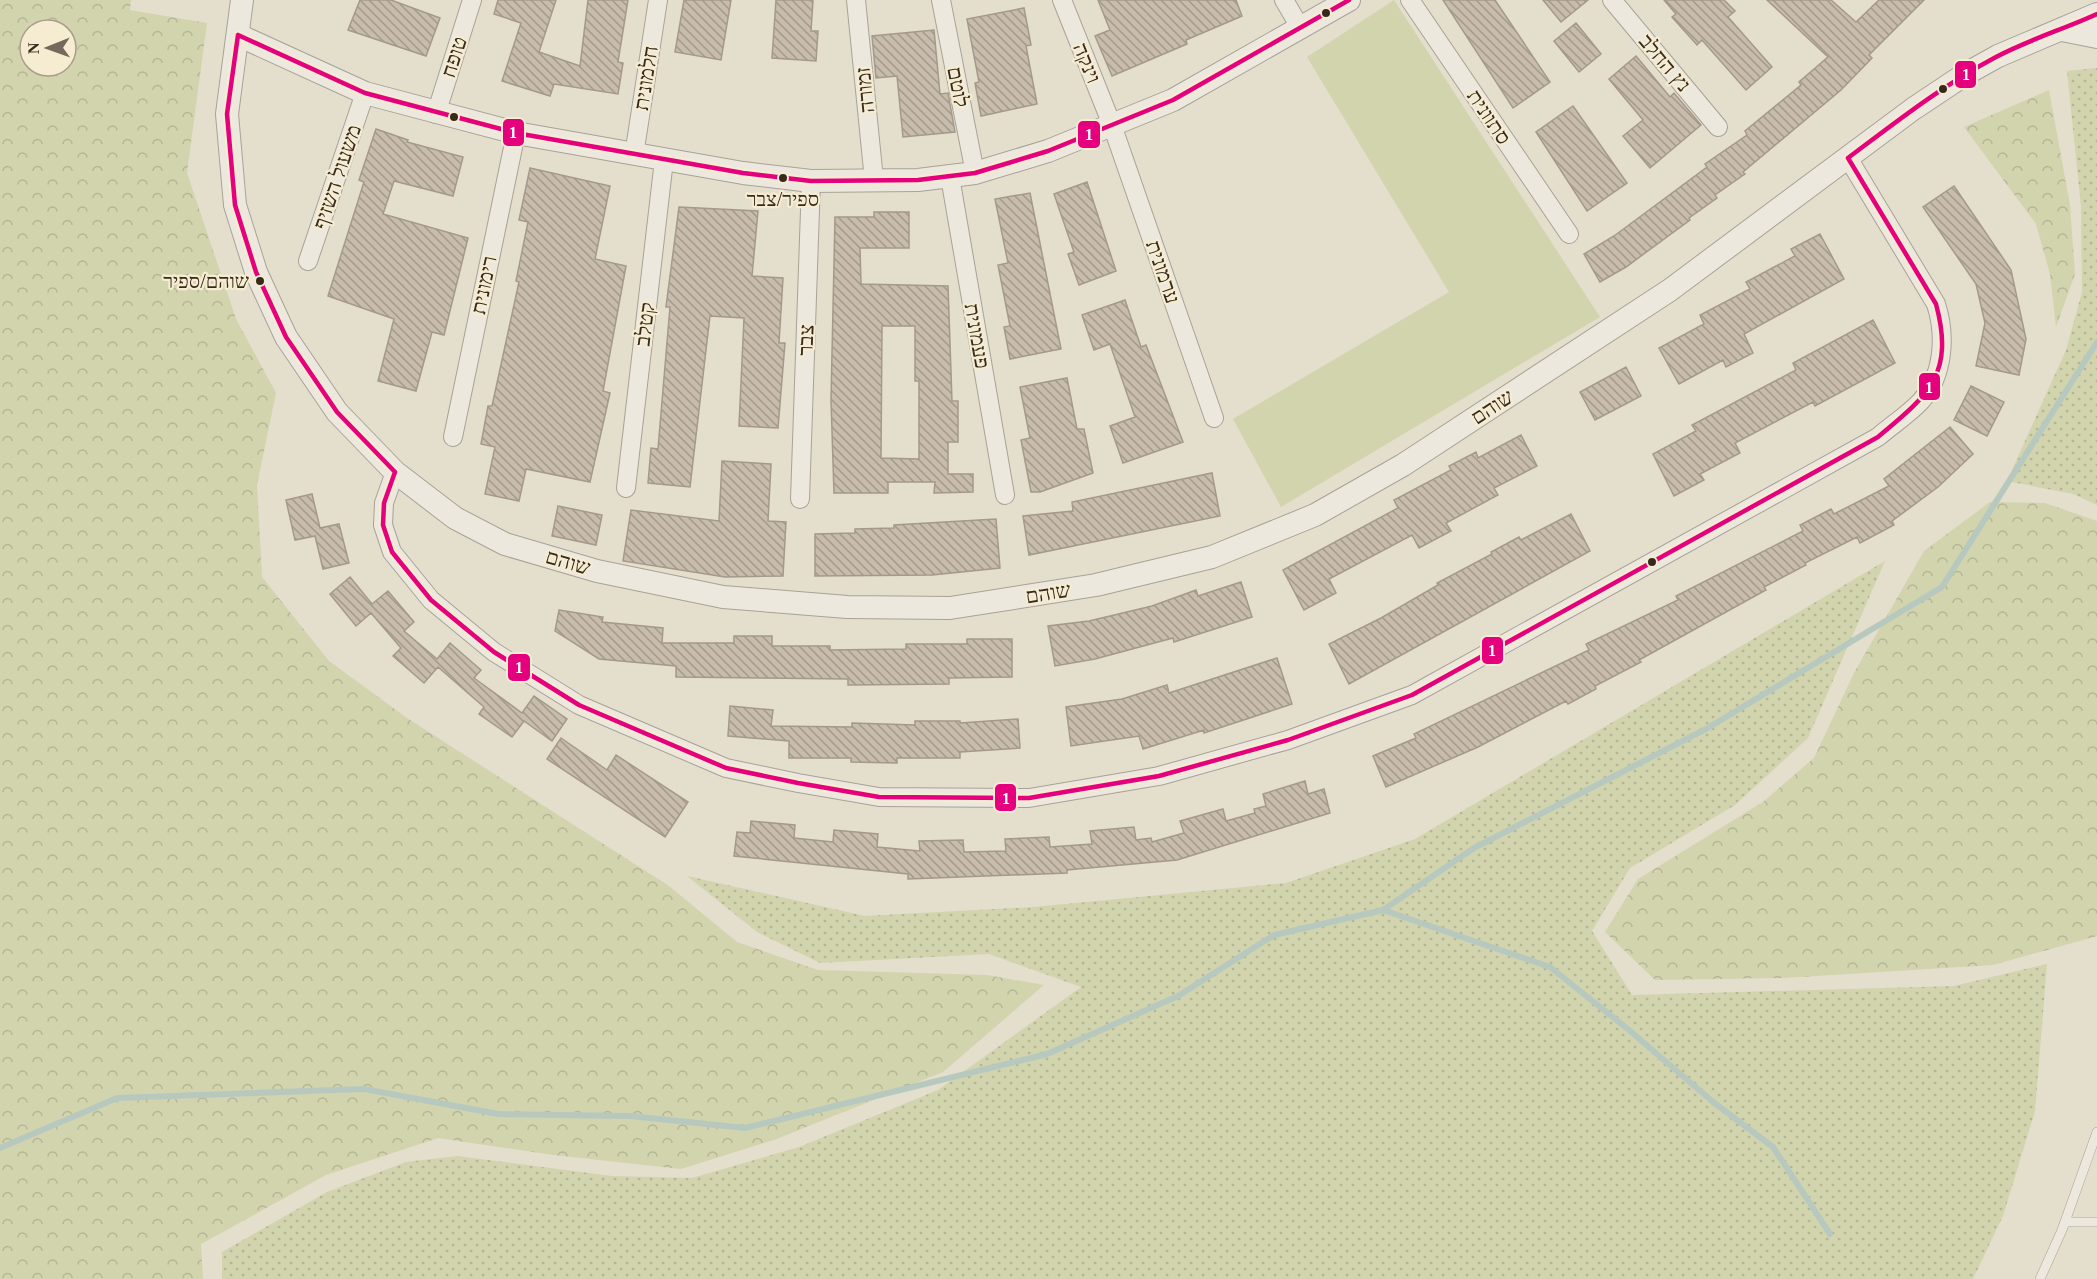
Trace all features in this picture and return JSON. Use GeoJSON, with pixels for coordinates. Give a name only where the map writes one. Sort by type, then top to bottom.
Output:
{"type":"FeatureCollection","features":[{"type":"Feature","properties":{"kind":"street","name":"שוהם"},"geometry":{"type":"LineString","coordinates":[[242,0],[226,114],[235,205],[256,272],[286,337],[337,412],[395,472],[455,518],[505,544],[597,571],[723,597],[847,607],[950,608],[1096,585],[1212,557],[1315,515],[1403,465],[1670,290],[1913,109],[1964,75],[1998,56],[2097,14]]}},
{"type":"Feature","properties":{"kind":"street","name":"טופח"},"geometry":{"type":"LineString","coordinates":[[436,114],[472,0]]}},
{"type":"Feature","properties":{"kind":"street","name":"חלמונית"},"geometry":{"type":"LineString","coordinates":[[634,155],[658,0]]}},
{"type":"Feature","properties":{"kind":"street","name":"זמורה"},"geometry":{"type":"LineString","coordinates":[[856,0],[874,180]]}},
{"type":"Feature","properties":{"kind":"street","name":"לוטם"},"geometry":{"type":"LineString","coordinates":[[941,0],[975,173]]}},
{"type":"Feature","properties":{"kind":"street","name":"וינקה"},"geometry":{"type":"LineString","coordinates":[[1062,0],[1112,125]]}},
{"type":"Feature","properties":{"kind":"street"},"geometry":{"type":"LineString","coordinates":[[1284,0],[1301,29]]}},
{"type":"Feature","properties":{"kind":"street"},"geometry":{"type":"LineString","coordinates":[[238,35],[365,93],[436,114],[516,133],[744,173],[811,181],[874,180],[950,177],[975,173],[1048,151],[1173,100],[1301,29],[1348,0]]}},
{"type":"Feature","properties":{"kind":"street","name":"סתוונית"},"geometry":{"type":"LineString","coordinates":[[1410,0],[1569,234]]}},
{"type":"Feature","properties":{"kind":"street","name":"נץ החלב"},"geometry":{"type":"LineString","coordinates":[[1612,0],[1718,127]]}},
{"type":"Feature","properties":{"kind":"street"},"geometry":{"type":"LineString","coordinates":[[2060,29],[2097,37]]}},
{"type":"Feature","properties":{"kind":"street","name":"משעול השזיף"},"geometry":{"type":"LineString","coordinates":[[308,261],[365,93]]}},
{"type":"Feature","properties":{"kind":"street","name":"ערמונית"},"geometry":{"type":"LineString","coordinates":[[1112,125],[1214,418]]}},
{"type":"Feature","properties":{"kind":"street","name":"רימונית"},"geometry":{"type":"LineString","coordinates":[[453,437],[516,133]]}},
{"type":"Feature","properties":{"kind":"street"},"geometry":{"type":"LineString","coordinates":[[395,472],[384,503],[382,525],[392,552],[431,600],[494,652],[579,705],[726,768],[879,796],[1029,798],[1159,776],[1288,740],[1412,695],[1878,437],[1920,402],[1932,386],[1940,361],[1943,325],[1936,303],[1848,158]]}},
{"type":"Feature","properties":{"kind":"street","name":"קטלב"},"geometry":{"type":"LineString","coordinates":[[626,488],[664,160]]}},
{"type":"Feature","properties":{"kind":"street","name":"פעמונית"},"geometry":{"type":"LineString","coordinates":[[950,177],[1005,495]]}},
{"type":"Feature","properties":{"kind":"street","name":"צבר"},"geometry":{"type":"LineString","coordinates":[[800,499],[811,181]]}},
{"type":"Feature","properties":{"kind":"lane"},"geometry":{"type":"LineString","coordinates":[[2040,1279],[2065,1222],[2097,1132]]}},
{"type":"Feature","properties":{"kind":"lane"},"geometry":{"type":"LineString","coordinates":[[2065,1222],[2097,1222]]}},
{"type":"Feature","properties":{"kind":"green space"},"geometry":{"type":"Polygon","coordinates":[[[0,0],[131,0],[130,10],[207,23],[187,173],[236,319],[276,393],[257,485],[262,577],[329,661],[407,718],[669,886],[737,942],[818,970],[987,975],[1044,985],[943,1072],[774,1140],[681,1169],[553,1155],[438,1138],[326,1175],[201,1244],[203,1279],[0,1279],[0,0]]]}},
{"type":"Feature","properties":{"kind":"green space"},"geometry":{"type":"Polygon","coordinates":[[[1394,0],[1600,317],[1281,507],[1233,419],[1449,292],[1307,57],[1394,0]]]}},
{"type":"Feature","properties":{"kind":"green space"},"geometry":{"type":"Polygon","coordinates":[[[2097,68],[2097,505],[2073,494],[2007,481],[2066,350],[2082,292],[2081,206],[2067,71],[2097,68]]]}},
{"type":"Feature","properties":{"kind":"green space"},"geometry":{"type":"Polygon","coordinates":[[[2049,90],[2070,205],[2075,274],[2056,327],[2050,274],[2036,224],[1964,127],[2049,90]]]}},
{"type":"Feature","properties":{"kind":"green space"},"geometry":{"type":"Polygon","coordinates":[[[1990,502],[2045,503],[2097,521],[2097,936],[1993,965],[1784,978],[1655,980],[1605,932],[1638,879],[1763,802],[1814,758],[1854,673],[1924,551],[1990,502]]]}},
{"type":"Feature","properties":{"kind":"green space"},"geometry":{"type":"Polygon","coordinates":[[[1885,561],[1808,738],[1735,805],[1630,868],[1592,931],[1632,995],[1954,986],[2047,964],[2035,1111],[2003,1216],[1973,1279],[222,1279],[222,1252],[327,1192],[406,1162],[457,1156],[612,1176],[692,1178],[799,1147],[938,1090],[1081,987],[989,954],[820,963],[757,932],[687,876],[865,916],[1034,907],[1286,883],[1415,839],[1885,561]]]}},
{"type":"Feature","properties":{"kind":"building"},"geometry":{"type":"Polygon","coordinates":[[[360,0],[391,0],[440,18],[426,56],[348,30],[360,0]]]}},
{"type":"Feature","properties":{"kind":"building"},"geometry":{"type":"Polygon","coordinates":[[[498,0],[556,0],[539,52],[580,66],[588,0],[628,0],[618,62],[623,63],[618,94],[554,84],[550,96],[502,81],[521,23],[494,14],[498,0]]]}},
{"type":"Feature","properties":{"kind":"building"},"geometry":{"type":"Polygon","coordinates":[[[684,0],[731,0],[721,60],[675,52],[684,0]]]}},
{"type":"Feature","properties":{"kind":"building"},"geometry":{"type":"Polygon","coordinates":[[[776,0],[813,0],[811,31],[818,31],[816,61],[772,58],[776,0]]]}},
{"type":"Feature","properties":{"kind":"building"},"geometry":{"type":"Polygon","coordinates":[[[1098,0],[1236,0],[1242,16],[1186,40],[1187,44],[1112,76],[1095,36],[1110,30],[1098,0]]]}},
{"type":"Feature","properties":{"kind":"building"},"geometry":{"type":"Polygon","coordinates":[[[1443,0],[1495,0],[1550,82],[1513,108],[1443,0]]]}},
{"type":"Feature","properties":{"kind":"building"},"geometry":{"type":"Polygon","coordinates":[[[1543,0],[1588,0],[1561,22],[1543,0]]]}},
{"type":"Feature","properties":{"kind":"building"},"geometry":{"type":"Polygon","coordinates":[[[1664,0],[1724,0],[1735,11],[1728,17],[1772,67],[1746,90],[1702,40],[1697,45],[1672,17],[1676,14],[1664,0]]]}},
{"type":"Feature","properties":{"kind":"building"},"geometry":{"type":"Polygon","coordinates":[[[1767,0],[1831,0],[1856,22],[1879,0],[1924,0],[1869,55],[1872,58],[1841,90],[1743,172],[1745,174],[1715,195],[1717,198],[1689,218],[1690,220],[1626,267],[1600,282],[1584,254],[1614,236],[1707,167],[1705,164],[1747,135],[1745,131],[1801,85],[1799,82],[1828,57],[1767,0]]]}},
{"type":"Feature","properties":{"kind":"building"},"geometry":{"type":"Polygon","coordinates":[[[1024,8],[1031,45],[1026,46],[1037,104],[981,116],[975,83],[979,82],[967,19],[1024,8]]]}},
{"type":"Feature","properties":{"kind":"building"},"geometry":{"type":"Polygon","coordinates":[[[1576,23],[1601,54],[1579,72],[1554,41],[1576,23]]]}},
{"type":"Feature","properties":{"kind":"building"},"geometry":{"type":"Polygon","coordinates":[[[934,30],[940,94],[948,93],[955,132],[903,137],[897,76],[876,78],[872,36],[934,30]]]}},
{"type":"Feature","properties":{"kind":"building"},"geometry":{"type":"Polygon","coordinates":[[[1636,56],[1670,97],[1674,93],[1701,125],[1650,168],[1623,136],[1643,120],[1609,79],[1636,56]]]}},
{"type":"Feature","properties":{"kind":"building"},"geometry":{"type":"Polygon","coordinates":[[[1573,106],[1627,183],[1587,211],[1536,132],[1573,106]]]}},
{"type":"Feature","properties":{"kind":"building"},"geometry":{"type":"Polygon","coordinates":[[[376,129],[408,140],[407,142],[463,157],[453,196],[394,181],[383,214],[468,238],[444,335],[432,332],[416,391],[378,381],[394,319],[328,296],[364,182],[359,180],[376,129]]]}},
{"type":"Feature","properties":{"kind":"building"},"geometry":{"type":"Polygon","coordinates":[[[530,168],[610,186],[595,259],[626,266],[603,391],[610,393],[590,482],[526,469],[519,501],[485,494],[495,447],[481,444],[488,406],[492,406],[519,282],[516,281],[528,222],[519,220],[530,168]]]}},
{"type":"Feature","properties":{"kind":"building"},"geometry":{"type":"Polygon","coordinates":[[[1087,182],[1116,271],[1079,285],[1068,254],[1074,252],[1054,194],[1087,182]]]}},
{"type":"Feature","properties":{"kind":"building"},"geometry":{"type":"Polygon","coordinates":[[[1954,186],[2011,270],[2026,339],[2019,375],[1976,366],[1985,323],[1976,284],[1923,207],[1954,186]]]}},
{"type":"Feature","properties":{"kind":"building"},"geometry":{"type":"Polygon","coordinates":[[[1030,193],[1061,349],[1010,359],[1004,327],[1010,326],[998,265],[1008,263],[995,199],[1030,193]]]}},
{"type":"Feature","properties":{"kind":"building"},"geometry":{"type":"Polygon","coordinates":[[[679,207],[758,211],[752,276],[783,278],[779,343],[785,343],[778,428],[739,426],[744,318],[710,316],[690,487],[648,483],[651,448],[658,449],[670,307],[666,307],[679,207]]]}},
{"type":"Feature","properties":{"kind":"building"},"geometry":{"type":"Polygon","coordinates":[[[874,212],[909,212],[909,248],[860,248],[861,284],[948,286],[952,401],[958,401],[958,442],[948,442],[948,474],[973,474],[973,492],[934,493],[935,482],[888,482],[888,493],[834,493],[831,400],[835,217],[874,217],[874,212]],[[882,326],[881,458],[919,459],[919,381],[915,381],[915,326],[882,326]]]}},
{"type":"Feature","properties":{"kind":"building"},"geometry":{"type":"Polygon","coordinates":[[[1820,234],[1844,279],[1744,334],[1753,353],[1726,367],[1723,360],[1679,384],[1659,348],[1704,324],[1700,315],[1750,289],[1746,282],[1795,256],[1791,249],[1820,234]]]}},
{"type":"Feature","properties":{"kind":"building"},"geometry":{"type":"Polygon","coordinates":[[[1125,300],[1141,347],[1146,345],[1183,442],[1123,463],[1110,426],[1135,417],[1110,344],[1094,350],[1082,315],[1125,300]]]}},
{"type":"Feature","properties":{"kind":"building"},"geometry":{"type":"Polygon","coordinates":[[[1873,320],[1895,363],[1815,406],[1813,402],[1735,443],[1740,453],[1700,474],[1704,480],[1674,496],[1653,454],[1696,431],[1692,425],[1796,370],[1793,363],[1873,320]]]}},
{"type":"Feature","properties":{"kind":"building"},"geometry":{"type":"Polygon","coordinates":[[[1626,367],[1641,396],[1595,420],[1580,392],[1626,367]]]}},
{"type":"Feature","properties":{"kind":"building"},"geometry":{"type":"Polygon","coordinates":[[[1067,378],[1077,429],[1084,429],[1093,473],[1040,492],[1031,492],[1021,440],[1030,438],[1020,387],[1067,378]]]}},
{"type":"Feature","properties":{"kind":"building"},"geometry":{"type":"Polygon","coordinates":[[[1971,386],[2004,402],[1987,436],[1954,420],[1971,386]]]}},
{"type":"Feature","properties":{"kind":"building"},"geometry":{"type":"Polygon","coordinates":[[[1950,427],[1973,454],[1938,487],[1892,521],[1894,525],[1860,543],[1857,537],[1805,563],[1806,565],[1764,587],[1766,590],[1639,660],[1641,662],[1595,686],[1596,689],[1568,704],[1566,701],[1478,747],[1386,787],[1373,756],[1416,738],[1414,734],[1589,650],[1586,644],[1678,600],[1676,596],[1803,531],[1800,525],[1831,509],[1834,514],[1889,486],[1884,479],[1950,427]]]}},
{"type":"Feature","properties":{"kind":"building"},"geometry":{"type":"Polygon","coordinates":[[[1521,435],[1537,466],[1494,488],[1498,495],[1446,523],[1451,531],[1419,548],[1412,535],[1329,579],[1336,593],[1304,610],[1283,570],[1398,508],[1394,500],[1451,470],[1449,466],[1476,452],[1478,458],[1521,435]]]}},
{"type":"Feature","properties":{"kind":"building"},"geometry":{"type":"Polygon","coordinates":[[[722,461],[771,464],[768,521],[786,522],[783,576],[725,577],[623,561],[631,510],[719,521],[722,461]]]}},
{"type":"Feature","properties":{"kind":"building"},"geometry":{"type":"Polygon","coordinates":[[[1212,473],[1220,516],[1029,555],[1023,516],[1073,511],[1072,502],[1212,473]]]}},
{"type":"Feature","properties":{"kind":"building"},"geometry":{"type":"Polygon","coordinates":[[[312,494],[320,528],[339,524],[349,563],[323,569],[315,536],[295,540],[286,500],[312,494]]]}},
{"type":"Feature","properties":{"kind":"building"},"geometry":{"type":"Polygon","coordinates":[[[558,506],[602,515],[596,545],[552,536],[558,506]]]}},
{"type":"Feature","properties":{"kind":"building"},"geometry":{"type":"Polygon","coordinates":[[[1571,514],[1590,551],[1349,684],[1329,644],[1381,618],[1438,585],[1437,583],[1492,554],[1491,552],[1519,537],[1521,540],[1571,514]]]}},
{"type":"Feature","properties":{"kind":"building"},"geometry":{"type":"Polygon","coordinates":[[[996,519],[1000,568],[932,575],[815,576],[815,534],[855,533],[855,529],[894,528],[894,525],[996,519]]]}},
{"type":"Feature","properties":{"kind":"building"},"geometry":{"type":"Polygon","coordinates":[[[350,577],[372,604],[388,591],[414,622],[404,631],[437,659],[450,643],[481,670],[474,678],[522,713],[534,696],[567,719],[552,741],[524,721],[512,737],[479,714],[484,707],[438,667],[424,683],[393,656],[401,648],[371,613],[356,626],[330,594],[350,577]]]}},
{"type":"Feature","properties":{"kind":"building"},"geometry":{"type":"Polygon","coordinates":[[[1241,582],[1252,617],[1174,642],[1173,638],[1095,659],[1055,666],[1048,626],[1089,621],[1152,606],[1196,590],[1198,596],[1241,582]]]}},
{"type":"Feature","properties":{"kind":"building"},"geometry":{"type":"Polygon","coordinates":[[[559,610],[603,617],[602,622],[663,628],[662,643],[734,643],[734,636],[772,636],[772,646],[830,646],[830,650],[906,649],[906,644],[967,644],[967,639],[1012,639],[1012,677],[949,678],[949,684],[848,685],[848,679],[676,677],[676,666],[599,659],[555,631],[559,610]]]}},
{"type":"Feature","properties":{"kind":"building"},"geometry":{"type":"Polygon","coordinates":[[[1277,658],[1292,704],[1204,733],[1204,730],[1143,749],[1139,736],[1071,746],[1066,707],[1122,699],[1167,685],[1169,693],[1277,658]]]}},
{"type":"Feature","properties":{"kind":"building"},"geometry":{"type":"Polygon","coordinates":[[[730,706],[773,710],[771,726],[852,727],[852,723],[915,725],[915,721],[960,721],[960,723],[1018,719],[1020,748],[960,752],[960,758],[897,758],[897,763],[851,762],[851,758],[789,758],[789,741],[728,736],[730,706]]]}},
{"type":"Feature","properties":{"kind":"building"},"geometry":{"type":"Polygon","coordinates":[[[561,738],[607,770],[616,755],[688,802],[665,837],[547,759],[561,738]]]}},
{"type":"Feature","properties":{"kind":"building"},"geometry":{"type":"Polygon","coordinates":[[[1305,781],[1308,794],[1324,789],[1330,813],[1177,860],[1067,870],[1067,873],[908,879],[908,874],[734,856],[737,832],[750,833],[751,821],[795,825],[794,838],[833,842],[834,830],[878,834],[877,847],[920,851],[919,841],[963,840],[964,852],[1006,851],[1005,839],[1049,837],[1050,847],[1092,844],[1090,831],[1134,827],[1136,840],[1151,838],[1152,842],[1184,833],[1180,821],[1223,809],[1226,821],[1255,813],[1254,809],[1266,806],[1263,794],[1305,781]]]}},
{"type":"Feature","properties":{"kind":"waterway"},"geometry":{"type":"LineString","coordinates":[[0,1148],[117,1098],[364,1089],[498,1114],[630,1116],[745,1128],[1047,1054],[1178,996],[1274,935],[1383,910],[1474,848],[1706,729],[1942,587],[2097,342]]}},
{"type":"Feature","properties":{"kind":"waterway"},"geometry":{"type":"LineString","coordinates":[[1383,910],[1550,967],[1629,1030],[1713,1102],[1773,1147],[1830,1234]]}},
{"type":"Feature","properties":{"kind":"transit line","name":"1"},"geometry":{"type":"LineString","coordinates":[[238,35],[365,93],[516,133],[743,173],[811,181],[918,180],[975,173],[1048,151],[1173,100],[1349,0]]}},
{"type":"Feature","properties":{"kind":"transit line","name":"1"},"geometry":{"type":"LineString","coordinates":[[1848,158],[1920,104],[1976,68],[2021,45],[2097,14]]}},
{"type":"Feature","properties":{"kind":"transit line","name":"1"},"geometry":{"type":"LineString","coordinates":[[238,35],[227,114],[235,205],[256,272],[286,337],[337,412],[395,472]]}},
{"type":"Feature","properties":{"kind":"transit line","name":"1"},"geometry":{"type":"LineString","coordinates":[[395,472],[384,503],[383,525],[392,552],[431,600],[494,652],[579,705],[726,768],[879,797],[1029,798],[1159,776],[1288,740],[1412,695],[1878,437],[1896,422],[1923,395],[1933,381],[1942,349],[1941,328],[1936,304],[1848,158]]}},
{"type":"Feature","properties":{"kind":"place","name":"ספיר/צבר"},"geometry":{"type":"Point","coordinates":[783,178]}},
{"type":"Feature","properties":{"kind":"place","name":"שוהם/ספיר"},"geometry":{"type":"Point","coordinates":[260,281]}}]}
